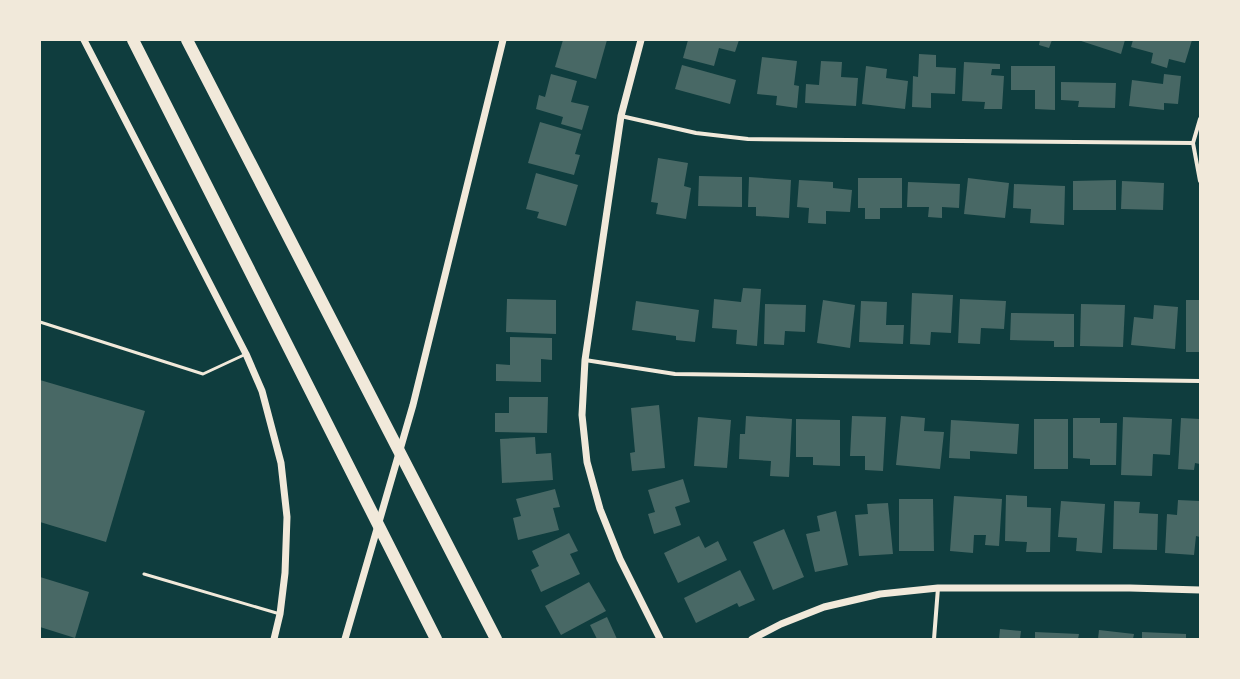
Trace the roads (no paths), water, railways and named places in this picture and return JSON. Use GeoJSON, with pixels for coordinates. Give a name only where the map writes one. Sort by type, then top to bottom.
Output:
{"type":"FeatureCollection","features":[{"type":"Feature","properties":{"kind":"highway"},"geometry":{"type":"LineString","coordinates":[[133,40],[436,639]]}},
{"type":"Feature","properties":{"kind":"highway"},"geometry":{"type":"LineString","coordinates":[[187,40],[496,639]]}},
{"type":"Feature","properties":{"kind":"street"},"geometry":{"type":"LineString","coordinates":[[84,40],[246,354],[262,391],[281,463],[287,517],[285,573],[280,614],[274,639]]}},
{"type":"Feature","properties":{"kind":"street"},"geometry":{"type":"LineString","coordinates":[[345,639],[413,405],[503,40]]}},
{"type":"Feature","properties":{"kind":"street"},"geometry":{"type":"LineString","coordinates":[[641,40],[621,116],[585,360],[582,415],[587,462],[600,509],[620,560],[660,639]]}},
{"type":"Feature","properties":{"kind":"street"},"geometry":{"type":"LineString","coordinates":[[621,116],[696,133],[748,139],[1193,143]]}},
{"type":"Feature","properties":{"kind":"street"},"geometry":{"type":"LineString","coordinates":[[1200,119],[1193,143],[1200,181]]}},
{"type":"Feature","properties":{"kind":"street"},"geometry":{"type":"LineString","coordinates":[[585,360],[675,374],[1200,381]]}},
{"type":"Feature","properties":{"kind":"street"},"geometry":{"type":"LineString","coordinates":[[752,639],[781,624],[824,607],[880,594],[938,588],[1130,588],[1200,590]]}},
{"type":"Feature","properties":{"kind":"street"},"geometry":{"type":"LineString","coordinates":[[934,639],[938,588]]}},
{"type":"Feature","properties":{"kind":"lane"},"geometry":{"type":"LineString","coordinates":[[40,322],[203,374],[246,354]]}},
{"type":"Feature","properties":{"kind":"lane"},"geometry":{"type":"LineString","coordinates":[[144,574],[280,614]]}}]}
